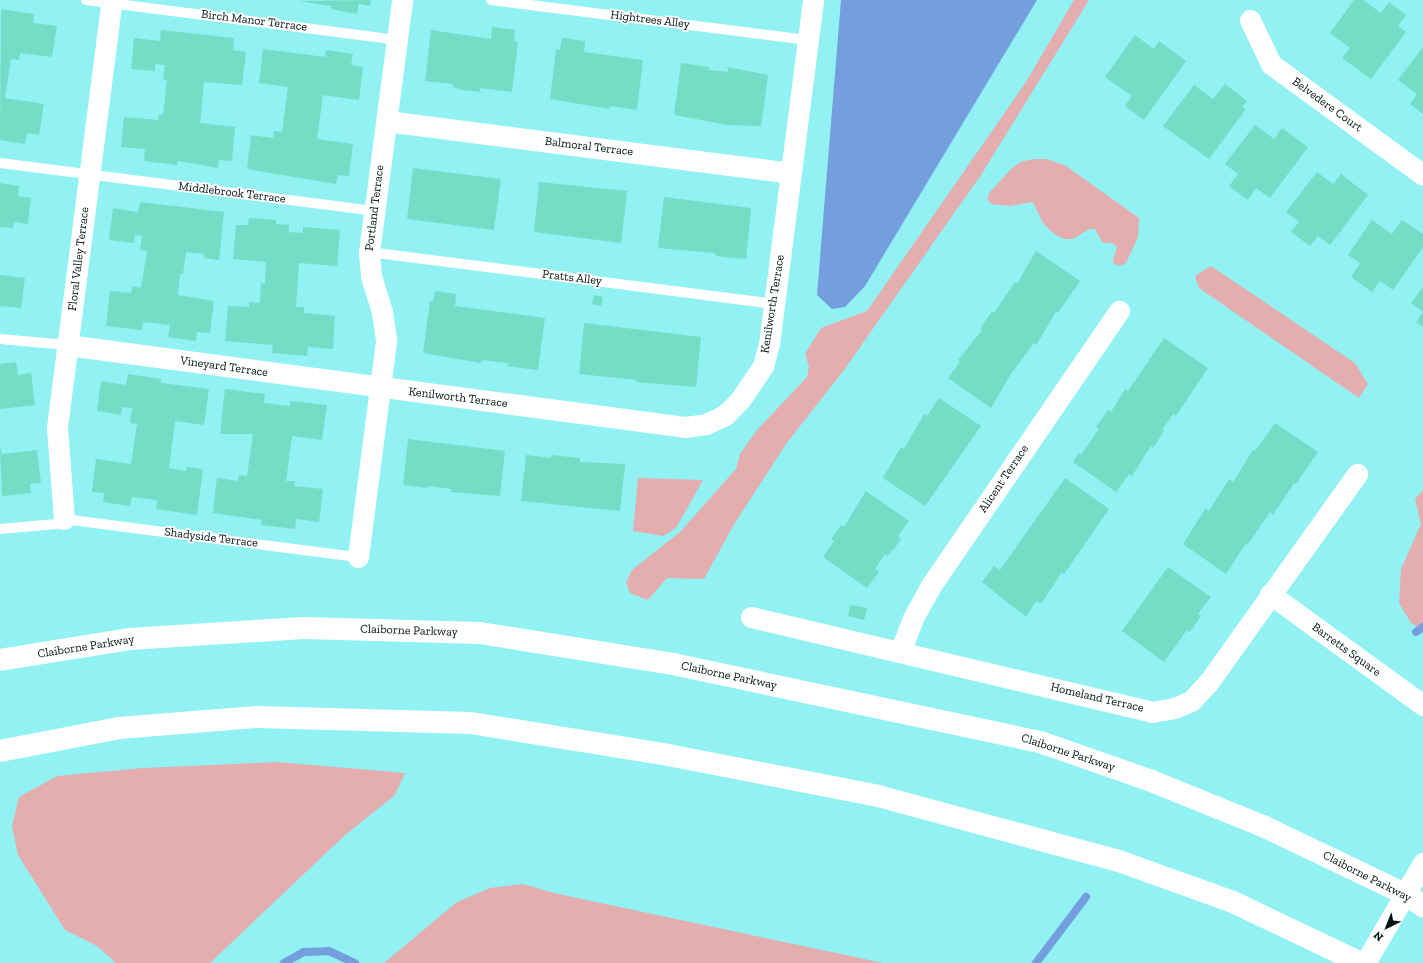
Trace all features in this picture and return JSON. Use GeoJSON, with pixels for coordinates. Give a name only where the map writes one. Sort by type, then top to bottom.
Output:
{"type":"FeatureCollection","features":[{"type":"Feature","properties":{"kind":"main road","name":"Claiborne Parkway"},"geometry":{"type":"LineString","coordinates":[[0,660],[129,639],[304,628],[480,633],[673,664],[1040,742],[1149,780],[1263,826],[1405,894],[1423,906]]}},
{"type":"Feature","properties":{"kind":"main road"},"geometry":{"type":"LineString","coordinates":[[0,751],[119,728],[257,717],[471,723],[668,755],[878,796],[1116,860],[1233,902],[1361,963]]}},
{"type":"Feature","properties":{"kind":"street","name":"Portland Terrace"},"geometry":{"type":"LineString","coordinates":[[358,557],[386,340],[382,312],[371,276],[369,252],[402,0]]}},
{"type":"Feature","properties":{"kind":"street","name":"Kenilworth Terrace"},"geometry":{"type":"LineString","coordinates":[[380,388],[685,427],[706,424],[724,415],[740,400],[763,366],[769,344],[813,0]]}},
{"type":"Feature","properties":{"kind":"street","name":"Floral Valley Terrace"},"geometry":{"type":"LineString","coordinates":[[64,519],[57,427],[112,1]]}},
{"type":"Feature","properties":{"kind":"street","name":"Belvedere Court"},"geometry":{"type":"LineString","coordinates":[[1250,20],[1271,64],[1423,175]]}},
{"type":"Feature","properties":{"kind":"street","name":"Balmoral Terrace"},"geometry":{"type":"LineString","coordinates":[[386,121],[791,172]]}},
{"type":"Feature","properties":{"kind":"street","name":"Alicent Terrace"},"geometry":{"type":"LineString","coordinates":[[900,652],[913,618],[932,584],[1119,311]]}},
{"type":"Feature","properties":{"kind":"street","name":"Vineyard Terrace"},"geometry":{"type":"LineString","coordinates":[[67,345],[380,388]]}},
{"type":"Feature","properties":{"kind":"street","name":"Homeland Terrace"},"geometry":{"type":"LineString","coordinates":[[751,617],[1152,712],[1191,701],[1208,684],[1270,594],[1357,474]]}},
{"type":"Feature","properties":{"kind":"street","name":"Barretts Square"},"geometry":{"type":"LineString","coordinates":[[1270,594],[1423,705]]}},
{"type":"Feature","properties":{"kind":"street"},"geometry":{"type":"LineString","coordinates":[[1365,963],[1423,863]]}},
{"type":"Feature","properties":{"kind":"lane","name":"Birch Manor Terrace"},"geometry":{"type":"LineString","coordinates":[[86,0],[112,1],[397,40]]}},
{"type":"Feature","properties":{"kind":"lane","name":"Hightrees Alley"},"geometry":{"type":"LineString","coordinates":[[491,0],[809,40]]}},
{"type":"Feature","properties":{"kind":"lane","name":"Middlebrook Terrace"},"geometry":{"type":"LineString","coordinates":[[0,163],[374,211]]}},
{"type":"Feature","properties":{"kind":"lane","name":"Pratts Alley"},"geometry":{"type":"LineString","coordinates":[[369,252],[774,304]]}},
{"type":"Feature","properties":{"kind":"lane"},"geometry":{"type":"LineString","coordinates":[[0,339],[67,345]]}},
{"type":"Feature","properties":{"kind":"lane"},"geometry":{"type":"LineString","coordinates":[[0,529],[57,524],[64,519]]}},
{"type":"Feature","properties":{"kind":"lane","name":"Shadyside Terrace"},"geometry":{"type":"LineString","coordinates":[[64,519],[358,557]]}},
{"type":"Feature","properties":{"kind":"shaded area"},"geometry":{"type":"Polygon","coordinates":[[[1074,0],[1089,0],[981,175],[844,370],[786,444],[733,526],[704,579],[667,578],[648,600],[630,593],[626,582],[632,570],[680,532],[736,469],[740,454],[757,430],[807,377],[809,367],[805,354],[821,328],[867,311],[1026,82],[1074,0]]]}},
{"type":"Feature","properties":{"kind":"shaded area"},"geometry":{"type":"Polygon","coordinates":[[[1034,159],[1047,159],[1066,166],[1139,218],[1138,237],[1126,263],[1120,266],[1114,264],[1113,259],[1117,247],[1113,243],[1103,243],[1095,229],[1089,229],[1073,239],[1064,239],[1053,233],[1043,223],[1033,202],[1010,206],[991,204],[987,199],[990,192],[1012,168],[1021,162],[1034,159]]]}},
{"type":"Feature","properties":{"kind":"shaded area"},"geometry":{"type":"Polygon","coordinates":[[[1211,266],[1355,363],[1368,384],[1359,398],[1199,288],[1195,276],[1211,266]]]}},
{"type":"Feature","properties":{"kind":"shaded area"},"geometry":{"type":"Polygon","coordinates":[[[638,478],[703,480],[676,528],[663,536],[633,531],[638,478]]]}},
{"type":"Feature","properties":{"kind":"shaded area"},"geometry":{"type":"Polygon","coordinates":[[[1423,490],[1423,630],[1411,623],[1399,603],[1401,569],[1421,524],[1415,499],[1423,490]]]}},
{"type":"Feature","properties":{"kind":"shaded area"},"geometry":{"type":"Polygon","coordinates":[[[278,762],[405,773],[395,795],[345,835],[210,963],[116,963],[97,946],[65,930],[18,855],[12,826],[19,797],[57,776],[143,768],[278,762]]]}},
{"type":"Feature","properties":{"kind":"shaded area"},"geometry":{"type":"Polygon","coordinates":[[[523,884],[554,893],[883,963],[384,963],[457,902],[490,888],[523,884]]]}},
{"type":"Feature","properties":{"kind":"water"},"geometry":{"type":"Polygon","coordinates":[[[841,0],[1037,0],[865,286],[845,307],[832,309],[817,295],[841,0]]]}},
{"type":"Feature","properties":{"kind":"building"},"geometry":{"type":"Polygon","coordinates":[[[371,0],[370,6],[359,4],[357,14],[331,9],[331,6],[298,1],[371,0]]]}},
{"type":"Feature","properties":{"kind":"building"},"geometry":{"type":"Polygon","coordinates":[[[1354,0],[1363,0],[1381,13],[1389,2],[1406,15],[1398,26],[1406,32],[1371,79],[1342,58],[1350,48],[1330,33],[1354,0]]]}},
{"type":"Feature","properties":{"kind":"building"},"geometry":{"type":"Polygon","coordinates":[[[1,9],[34,14],[33,23],[57,26],[52,57],[20,53],[19,60],[11,59],[5,98],[44,104],[39,135],[27,133],[25,144],[0,140],[1,9]]]}},
{"type":"Feature","properties":{"kind":"building"},"geometry":{"type":"Polygon","coordinates":[[[492,27],[515,30],[514,41],[518,42],[512,92],[480,88],[480,92],[463,90],[453,87],[453,84],[425,81],[431,30],[491,39],[492,27]]]}},
{"type":"Feature","properties":{"kind":"building"},"geometry":{"type":"Polygon","coordinates":[[[161,30],[234,38],[233,50],[246,52],[242,85],[204,82],[200,123],[235,127],[232,161],[219,160],[218,168],[178,161],[177,165],[144,161],[145,149],[121,147],[124,117],[158,120],[159,115],[163,115],[167,80],[163,79],[165,65],[155,64],[155,71],[131,69],[134,38],[160,41],[161,30]]]}},
{"type":"Feature","properties":{"kind":"building"},"geometry":{"type":"Polygon","coordinates":[[[1135,35],[1154,49],[1159,41],[1186,61],[1144,120],[1125,106],[1132,96],[1105,77],[1135,35]]]}},
{"type":"Feature","properties":{"kind":"building"},"geometry":{"type":"Polygon","coordinates":[[[562,38],[585,41],[584,52],[643,60],[637,110],[610,106],[609,109],[550,99],[556,49],[560,50],[562,38]]]}},
{"type":"Feature","properties":{"kind":"building"},"geometry":{"type":"Polygon","coordinates":[[[1423,47],[1423,114],[1410,104],[1417,94],[1398,80],[1423,47]]]}},
{"type":"Feature","properties":{"kind":"building"},"geometry":{"type":"Polygon","coordinates":[[[263,49],[325,57],[326,50],[353,54],[351,65],[363,67],[359,100],[323,95],[317,139],[353,144],[349,176],[338,175],[336,184],[247,169],[251,135],[273,138],[274,131],[282,132],[288,87],[259,83],[263,49]]]}},
{"type":"Feature","properties":{"kind":"building"},"geometry":{"type":"Polygon","coordinates":[[[681,63],[709,67],[709,70],[728,72],[728,67],[768,75],[761,126],[728,125],[674,115],[681,63]]]}},
{"type":"Feature","properties":{"kind":"building"},"geometry":{"type":"Polygon","coordinates":[[[1225,84],[1247,101],[1242,107],[1246,109],[1209,159],[1163,126],[1194,85],[1213,99],[1225,84]]]}},
{"type":"Feature","properties":{"kind":"building"},"geometry":{"type":"Polygon","coordinates":[[[1255,125],[1274,139],[1282,128],[1308,147],[1270,198],[1256,188],[1248,200],[1229,186],[1238,174],[1225,164],[1255,125]]]}},
{"type":"Feature","properties":{"kind":"building"},"geometry":{"type":"Polygon","coordinates":[[[413,168],[501,179],[494,230],[407,219],[413,168]]]}},
{"type":"Feature","properties":{"kind":"building"},"geometry":{"type":"Polygon","coordinates":[[[1317,172],[1333,184],[1341,174],[1368,195],[1330,245],[1318,236],[1310,246],[1291,232],[1299,222],[1286,212],[1317,172]]]}},
{"type":"Feature","properties":{"kind":"building"},"geometry":{"type":"Polygon","coordinates":[[[539,182],[627,191],[621,243],[534,232],[539,182]]]}},
{"type":"Feature","properties":{"kind":"building"},"geometry":{"type":"Polygon","coordinates":[[[0,183],[19,186],[18,196],[31,198],[28,224],[14,222],[13,228],[0,227],[0,183]]]}},
{"type":"Feature","properties":{"kind":"building"},"geometry":{"type":"Polygon","coordinates":[[[664,197],[751,208],[746,259],[716,256],[715,253],[658,248],[664,197]]]}},
{"type":"Feature","properties":{"kind":"building"},"geometry":{"type":"Polygon","coordinates":[[[140,202],[224,212],[219,260],[204,258],[204,254],[186,252],[183,274],[180,274],[178,295],[214,301],[210,333],[197,332],[196,341],[168,337],[170,325],[143,322],[142,330],[106,326],[110,291],[131,293],[132,286],[141,288],[147,251],[140,250],[142,236],[135,235],[134,243],[109,240],[113,208],[138,212],[140,202]]]}},
{"type":"Feature","properties":{"kind":"building"},"geometry":{"type":"Polygon","coordinates":[[[249,218],[276,220],[276,224],[289,225],[289,232],[303,233],[303,227],[340,230],[337,266],[299,263],[296,307],[304,307],[304,313],[335,316],[333,349],[308,347],[307,356],[272,353],[273,345],[225,341],[228,306],[249,307],[249,302],[260,303],[261,283],[265,284],[266,262],[233,259],[236,225],[248,225],[249,218]]]}},
{"type":"Feature","properties":{"kind":"building"},"geometry":{"type":"Polygon","coordinates":[[[1372,220],[1392,234],[1402,220],[1423,234],[1423,247],[1393,290],[1380,281],[1372,292],[1351,277],[1360,263],[1348,255],[1372,220]]]}},
{"type":"Feature","properties":{"kind":"building"},"geometry":{"type":"Polygon","coordinates":[[[1036,251],[1080,281],[1058,313],[1056,312],[1036,345],[1034,343],[1011,374],[991,408],[948,378],[960,362],[958,360],[982,330],[980,329],[992,311],[994,313],[1015,282],[1017,284],[1036,251]]]}},
{"type":"Feature","properties":{"kind":"building"},"geometry":{"type":"Polygon","coordinates":[[[0,275],[25,278],[21,308],[0,306],[0,275]]]}},
{"type":"Feature","properties":{"kind":"building"},"geometry":{"type":"Polygon","coordinates":[[[1423,287],[1423,312],[1411,303],[1423,287]]]}},
{"type":"Feature","properties":{"kind":"building"},"geometry":{"type":"Polygon","coordinates":[[[435,291],[456,294],[455,306],[545,318],[538,370],[507,366],[508,363],[482,360],[481,363],[423,353],[430,301],[433,301],[435,291]]]}},
{"type":"Feature","properties":{"kind":"building"},"geometry":{"type":"Polygon","coordinates":[[[594,295],[603,297],[601,306],[592,304],[594,295]]]}},
{"type":"Feature","properties":{"kind":"building"},"geometry":{"type":"Polygon","coordinates":[[[1423,312],[1423,327],[1416,322],[1423,312]]]}},
{"type":"Feature","properties":{"kind":"building"},"geometry":{"type":"Polygon","coordinates":[[[584,323],[701,337],[696,387],[636,382],[637,380],[579,374],[584,323]]]}},
{"type":"Feature","properties":{"kind":"building"},"geometry":{"type":"Polygon","coordinates":[[[1164,338],[1208,368],[1176,416],[1173,414],[1162,430],[1164,431],[1153,448],[1151,446],[1132,476],[1129,474],[1116,492],[1073,462],[1079,453],[1081,455],[1099,429],[1096,427],[1108,410],[1111,412],[1125,389],[1128,391],[1164,338]]]}},
{"type":"Feature","properties":{"kind":"building"},"geometry":{"type":"Polygon","coordinates":[[[16,362],[18,375],[31,373],[35,405],[0,409],[0,364],[16,362]]]}},
{"type":"Feature","properties":{"kind":"building"},"geometry":{"type":"Polygon","coordinates":[[[128,374],[161,379],[161,383],[209,389],[204,425],[175,421],[169,468],[186,471],[187,467],[203,469],[197,515],[156,509],[157,500],[132,497],[130,506],[103,502],[104,493],[92,492],[96,459],[131,464],[137,424],[130,423],[132,408],[122,407],[121,415],[97,411],[101,381],[126,385],[128,374]]]}},
{"type":"Feature","properties":{"kind":"building"},"geometry":{"type":"Polygon","coordinates":[[[225,389],[265,394],[264,403],[290,406],[290,401],[327,405],[322,440],[292,436],[286,481],[295,481],[294,486],[323,489],[319,522],[296,519],[295,529],[261,525],[262,520],[213,513],[217,478],[238,481],[239,475],[247,476],[253,434],[220,434],[225,389]]]}},
{"type":"Feature","properties":{"kind":"building"},"geometry":{"type":"Polygon","coordinates":[[[939,398],[981,426],[925,506],[883,478],[901,447],[904,449],[924,414],[927,416],[939,398]]]}},
{"type":"Feature","properties":{"kind":"building"},"geometry":{"type":"Polygon","coordinates":[[[1275,423],[1318,452],[1296,484],[1294,483],[1273,515],[1270,512],[1248,544],[1246,543],[1226,574],[1183,544],[1205,509],[1209,511],[1229,479],[1233,482],[1253,450],[1255,451],[1275,423]]]}},
{"type":"Feature","properties":{"kind":"building"},"geometry":{"type":"Polygon","coordinates":[[[408,439],[505,451],[500,496],[451,492],[451,489],[428,486],[427,488],[403,485],[408,439]]]}},
{"type":"Feature","properties":{"kind":"building"},"geometry":{"type":"Polygon","coordinates":[[[0,446],[2,454],[37,450],[41,483],[30,484],[31,493],[2,496],[0,446]]]}},
{"type":"Feature","properties":{"kind":"building"},"geometry":{"type":"Polygon","coordinates":[[[526,455],[551,458],[551,455],[580,458],[580,462],[625,464],[620,511],[521,501],[526,455]]]}},
{"type":"Feature","properties":{"kind":"building"},"geometry":{"type":"Polygon","coordinates":[[[1065,478],[1109,509],[1064,574],[1062,572],[1041,604],[1036,601],[1026,617],[982,582],[994,566],[1000,570],[1065,478]]]}},
{"type":"Feature","properties":{"kind":"building"},"geometry":{"type":"Polygon","coordinates":[[[866,491],[909,521],[898,536],[901,539],[894,549],[887,556],[885,554],[875,569],[879,572],[867,588],[823,557],[834,541],[831,539],[841,525],[844,527],[866,491]]]}},
{"type":"Feature","properties":{"kind":"building"},"geometry":{"type":"Polygon","coordinates":[[[1168,567],[1211,597],[1198,614],[1201,616],[1190,632],[1187,630],[1164,662],[1122,631],[1168,567]]]}},
{"type":"Feature","properties":{"kind":"building"},"geometry":{"type":"Polygon","coordinates":[[[850,605],[867,608],[864,620],[848,616],[850,605]]]}},
{"type":"Feature","properties":{"kind":"waterway"},"geometry":{"type":"LineString","coordinates":[[1416,632],[1423,627]]}},
{"type":"Feature","properties":{"kind":"waterway"},"geometry":{"type":"LineString","coordinates":[[1036,963],[1086,897]]}},
{"type":"Feature","properties":{"kind":"waterway"},"geometry":{"type":"LineString","coordinates":[[284,963],[304,952],[329,951],[355,963]]}}]}
